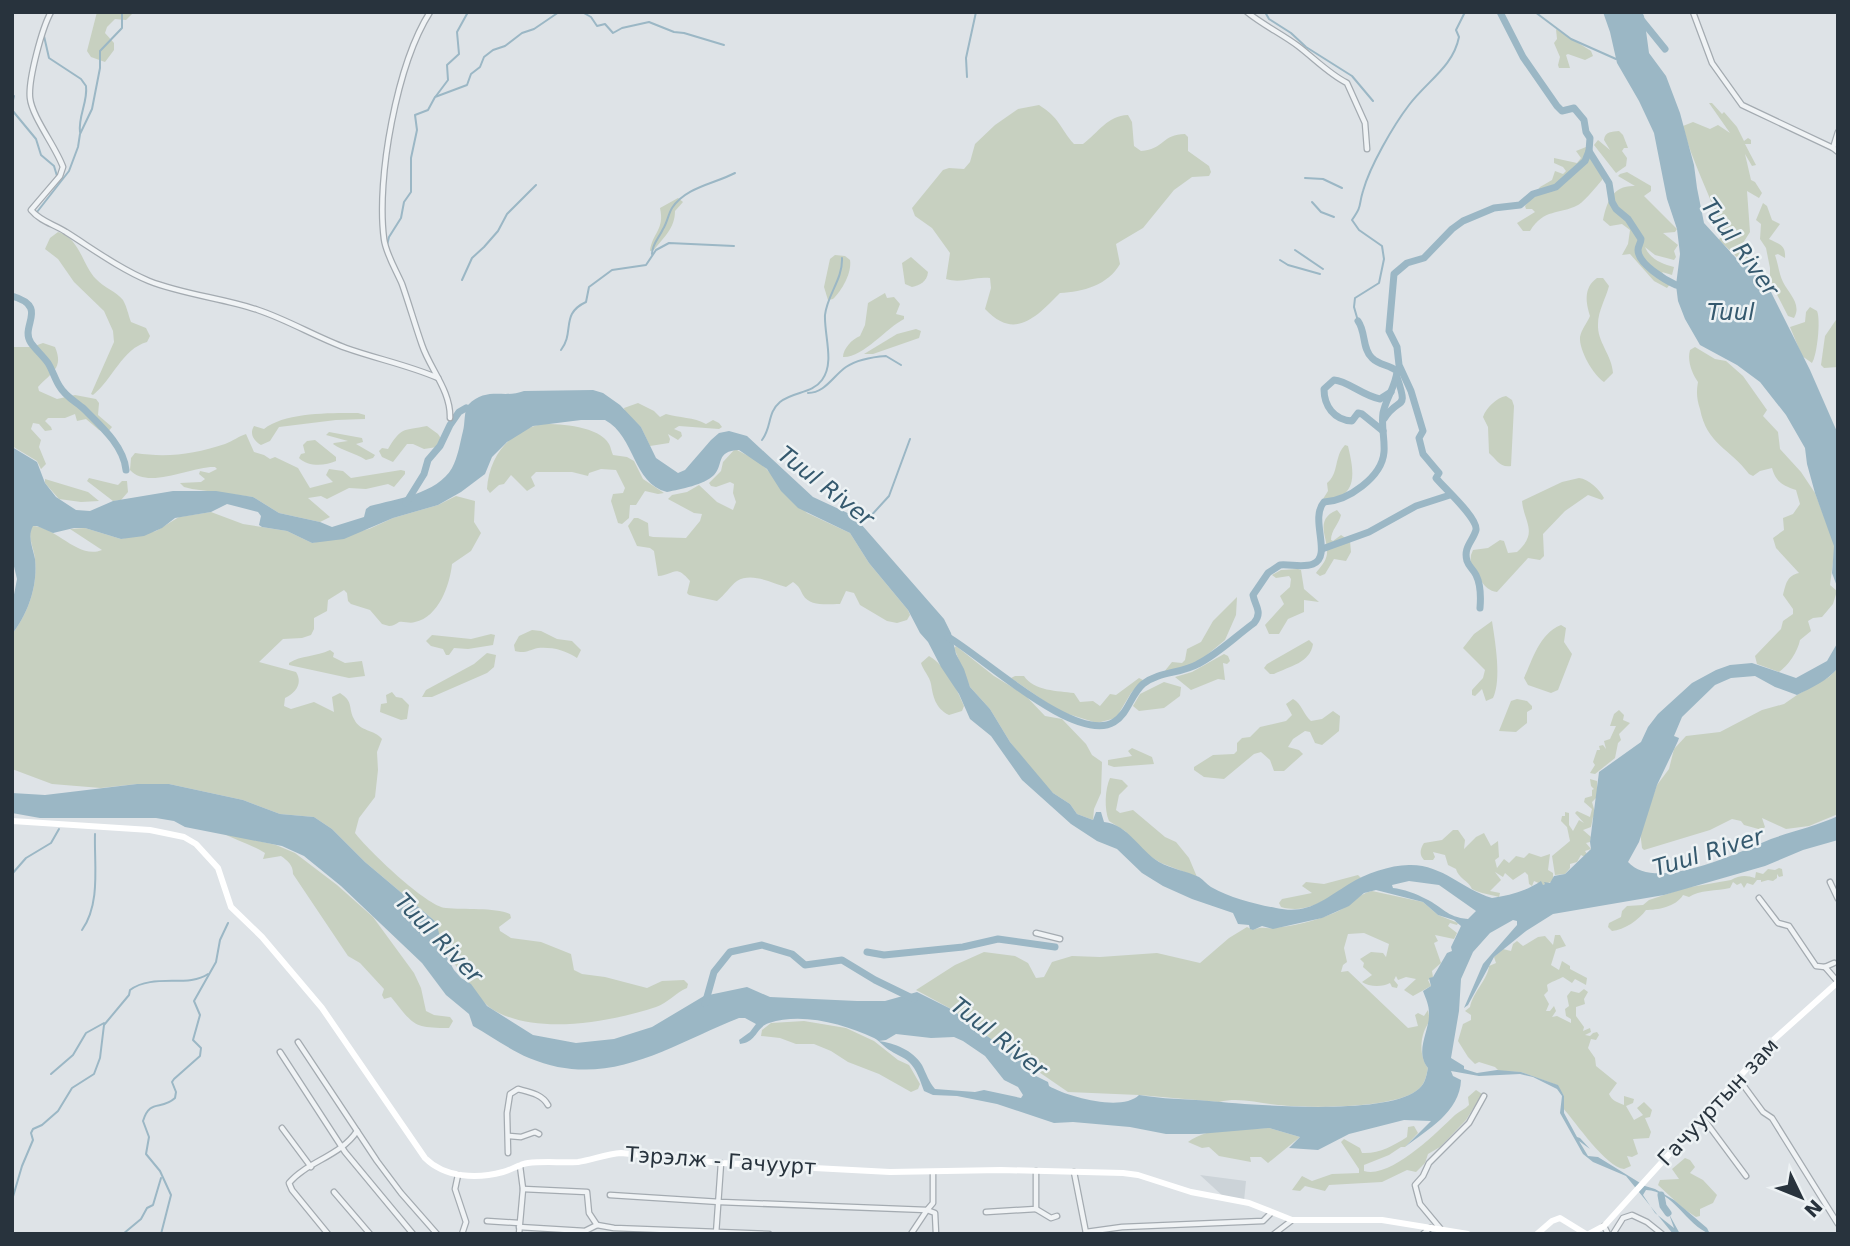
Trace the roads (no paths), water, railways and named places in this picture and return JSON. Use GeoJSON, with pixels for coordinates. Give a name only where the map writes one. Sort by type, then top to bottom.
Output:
{"type":"FeatureCollection","features":[{"type":"Feature","properties":{"kind":"main road","name":"Тэрэлж - Гачуурт"},"geometry":{"type":"LineString","coordinates":[[12,821],[150,830],[184,837],[196,844],[218,868],[231,907],[262,937],[322,1008],[423,1155],[435,1167],[458,1175],[500,1173],[520,1165],[582,1161],[621,1153],[721,1163],[933,1173],[1098,1171],[1138,1175],[1180,1189],[1249,1203],[1292,1220],[1382,1220],[1468,1234]]}},
{"type":"Feature","properties":{"kind":"main road","name":"Гачууртын зам"},"geometry":{"type":"LineString","coordinates":[[1604,1226],[1774,1039],[1838,982]]}},
{"type":"Feature","properties":{"kind":"main road"},"geometry":{"type":"LineString","coordinates":[[1537,1234],[1552,1221],[1560,1218],[1587,1234],[1604,1226]]}},
{"type":"Feature","properties":{"kind":"street"},"geometry":{"type":"LineString","coordinates":[[48,12],[30,97],[36,115],[64,167],[60,176],[31,210],[37,218],[63,230],[106,259],[148,281],[199,297],[255,309],[301,326],[344,347],[438,378]]}},
{"type":"Feature","properties":{"kind":"street"},"geometry":{"type":"LineString","coordinates":[[430,12],[397,92],[382,202],[384,242],[402,284],[425,354],[450,406],[450,418]]}},
{"type":"Feature","properties":{"kind":"street"},"geometry":{"type":"LineString","coordinates":[[1247,12],[1297,45],[1326,67],[1335,78],[1347,83],[1365,123],[1367,149]]}},
{"type":"Feature","properties":{"kind":"street"},"geometry":{"type":"LineString","coordinates":[[1693,12],[1712,63],[1742,105],[1835,150],[1838,132]]}},
{"type":"Feature","properties":{"kind":"street"},"geometry":{"type":"LineString","coordinates":[[1830,882],[1838,898]]}},
{"type":"Feature","properties":{"kind":"street"},"geometry":{"type":"LineString","coordinates":[[1759,898],[1778,923],[1789,926],[1816,966],[1837,964]]}},
{"type":"Feature","properties":{"kind":"street"},"geometry":{"type":"LineString","coordinates":[[1036,933],[1060,939]]}},
{"type":"Feature","properties":{"kind":"street"},"geometry":{"type":"LineString","coordinates":[[1825,967],[1838,982]]}},
{"type":"Feature","properties":{"kind":"street"},"geometry":{"type":"LineString","coordinates":[[298,1042],[401,1193],[438,1234]]}},
{"type":"Feature","properties":{"kind":"street"},"geometry":{"type":"LineString","coordinates":[[280,1052],[342,1146],[413,1234]]}},
{"type":"Feature","properties":{"kind":"street"},"geometry":{"type":"LineString","coordinates":[[1738,1078],[1763,1112],[1772,1118],[1838,1224]]}},
{"type":"Feature","properties":{"kind":"street"},"geometry":{"type":"LineString","coordinates":[[508,1153],[508,1104],[513,1090],[537,1095],[548,1105]]}},
{"type":"Feature","properties":{"kind":"street"},"geometry":{"type":"LineString","coordinates":[[1440,1229],[1420,1204],[1415,1185],[1423,1177],[1429,1163],[1469,1123],[1484,1096]]}},
{"type":"Feature","properties":{"kind":"street"},"geometry":{"type":"LineString","coordinates":[[1703,1118],[1746,1176]]}},
{"type":"Feature","properties":{"kind":"street"},"geometry":{"type":"LineString","coordinates":[[282,1128],[311,1167]]}},
{"type":"Feature","properties":{"kind":"street"},"geometry":{"type":"LineString","coordinates":[[328,1234],[289,1185],[289,1181],[342,1146],[357,1130]]}},
{"type":"Feature","properties":{"kind":"street"},"geometry":{"type":"LineString","coordinates":[[509,1136],[521,1137],[535,1132],[539,1134]]}},
{"type":"Feature","properties":{"kind":"street"},"geometry":{"type":"LineString","coordinates":[[716,1233],[721,1163]]}},
{"type":"Feature","properties":{"kind":"street"},"geometry":{"type":"LineString","coordinates":[[519,1228],[523,1189],[520,1165]]}},
{"type":"Feature","properties":{"kind":"street"},"geometry":{"type":"LineString","coordinates":[[1036,1171],[1036,1209]]}},
{"type":"Feature","properties":{"kind":"street"},"geometry":{"type":"LineString","coordinates":[[1074,1172],[1086,1233],[1122,1227],[1263,1221],[1271,1213]]}},
{"type":"Feature","properties":{"kind":"street"},"geometry":{"type":"LineString","coordinates":[[911,1234],[933,1203],[933,1173]]}},
{"type":"Feature","properties":{"kind":"street"},"geometry":{"type":"LineString","coordinates":[[458,1175],[454,1189],[466,1222],[462,1234]]}},
{"type":"Feature","properties":{"kind":"street"},"geometry":{"type":"LineString","coordinates":[[523,1189],[587,1192],[589,1213],[597,1225]]}},
{"type":"Feature","properties":{"kind":"street"},"geometry":{"type":"LineString","coordinates":[[334,1192],[370,1234]]}},
{"type":"Feature","properties":{"kind":"street"},"geometry":{"type":"LineString","coordinates":[[610,1195],[927,1210],[935,1213],[936,1234]]}},
{"type":"Feature","properties":{"kind":"street"},"geometry":{"type":"LineString","coordinates":[[986,1212],[1036,1209],[1051,1218],[1057,1216]]}},
{"type":"Feature","properties":{"kind":"street"},"geometry":{"type":"LineString","coordinates":[[1604,1226],[1610,1234],[1623,1219],[1632,1215],[1647,1222],[1662,1234]]}},
{"type":"Feature","properties":{"kind":"street"},"geometry":{"type":"LineString","coordinates":[[1274,1234],[1292,1220]]}},
{"type":"Feature","properties":{"kind":"street"},"geometry":{"type":"LineString","coordinates":[[487,1221],[519,1228],[585,1231],[597,1225],[614,1228],[769,1234]]}},
{"type":"Feature","properties":{"kind":"street"},"geometry":{"type":"LineString","coordinates":[[1423,1234],[1430,1228]]}},
{"type":"Feature","properties":{"kind":"water","name":"Tuul"},"geometry":{"type":"Polygon","coordinates":[[[1603,12],[1642,12],[1649,53],[1666,76],[1680,113],[1694,165],[1704,223],[1736,258],[1760,273],[1765,280],[1810,370],[1838,434],[1838,589],[1832,573],[1834,546],[1815,493],[1805,448],[1786,415],[1760,382],[1737,365],[1700,345],[1685,319],[1678,301],[1676,285],[1680,254],[1677,229],[1667,199],[1654,133],[1617,63],[1603,12]]]}},
{"type":"Feature","properties":{"kind":"water","name":"Tuul River"},"geometry":{"type":"Polygon","coordinates":[[[593,390],[603,393],[620,405],[641,427],[656,458],[678,473],[685,470],[719,433],[729,431],[747,436],[813,497],[854,516],[944,619],[970,687],[990,709],[1010,742],[1053,793],[1070,804],[1077,814],[1093,820],[1096,812],[1101,812],[1104,822],[1127,833],[1159,862],[1199,877],[1226,894],[1276,908],[1287,910],[1315,905],[1362,877],[1402,865],[1432,868],[1492,898],[1523,890],[1541,881],[1543,885],[1544,882],[1550,883],[1554,876],[1565,874],[1591,849],[1599,772],[1641,742],[1658,714],[1692,683],[1730,665],[1752,663],[1796,678],[1827,661],[1838,642],[1838,668],[1824,680],[1797,695],[1755,676],[1731,678],[1715,685],[1682,717],[1674,736],[1679,738],[1678,741],[1657,785],[1639,842],[1628,862],[1641,870],[1677,872],[1719,860],[1838,816],[1838,840],[1803,850],[1765,866],[1664,895],[1553,914],[1526,931],[1494,957],[1464,1008],[1483,964],[1517,925],[1517,921],[1513,920],[1490,933],[1473,952],[1461,979],[1451,1058],[1464,1066],[1464,1069],[1477,1073],[1497,1070],[1521,1072],[1558,1085],[1564,1096],[1564,1113],[1577,1137],[1590,1149],[1579,1141],[1588,1156],[1598,1157],[1674,1200],[1707,1228],[1710,1234],[1664,1196],[1646,1190],[1643,1195],[1650,1206],[1626,1176],[1593,1162],[1583,1154],[1560,1113],[1562,1096],[1557,1089],[1533,1077],[1520,1074],[1479,1076],[1451,1071],[1453,1076],[1461,1080],[1455,1102],[1441,1119],[1405,1147],[1431,1121],[1404,1120],[1349,1134],[1318,1150],[1289,1148],[1300,1137],[1269,1128],[1166,1134],[1130,1127],[1054,1123],[997,1104],[957,1096],[933,1095],[924,1091],[909,1062],[876,1039],[836,1024],[809,1019],[769,1023],[753,1038],[740,1044],[739,1040],[756,1024],[739,1018],[637,1061],[585,1070],[558,1067],[522,1055],[473,1026],[469,1014],[446,995],[422,963],[341,886],[304,856],[282,846],[185,827],[174,821],[156,818],[40,818],[12,813],[12,793],[45,795],[137,784],[169,784],[243,800],[280,814],[314,817],[332,829],[365,862],[436,922],[444,952],[454,970],[471,984],[487,1006],[533,1035],[576,1043],[614,1039],[652,1027],[704,996],[747,987],[770,997],[857,1001],[885,1001],[917,992],[953,1010],[1021,1059],[1034,1075],[1048,1082],[1049,1086],[1095,1101],[1120,1102],[1139,1095],[1255,1105],[1347,1106],[1399,1099],[1421,1086],[1428,1068],[1422,1055],[1429,1020],[1423,991],[1431,986],[1429,978],[1433,977],[1447,953],[1452,951],[1451,947],[1461,926],[1454,920],[1438,915],[1423,902],[1376,890],[1364,893],[1349,906],[1322,918],[1273,929],[1262,926],[1253,930],[1249,925],[1238,924],[1233,913],[1192,899],[1142,873],[1117,849],[1097,841],[1071,824],[1022,780],[991,736],[970,719],[959,694],[908,610],[869,563],[850,533],[798,508],[781,491],[767,469],[739,450],[726,453],[717,471],[710,478],[667,492],[647,479],[623,437],[605,420],[533,426],[507,442],[492,457],[485,474],[438,505],[393,518],[344,539],[312,543],[287,531],[262,527],[259,525],[261,516],[258,512],[227,504],[211,512],[175,518],[162,528],[144,536],[121,539],[85,528],[53,533],[33,526],[30,538],[36,569],[33,589],[27,608],[12,634],[12,605],[17,579],[12,558],[12,447],[37,462],[45,483],[56,497],[76,510],[90,511],[113,501],[173,491],[216,491],[253,497],[279,513],[332,527],[364,517],[370,506],[403,498],[437,484],[454,464],[468,405],[489,394],[593,390]],[[1409,881],[1392,885],[1393,888],[1418,895],[1461,918],[1468,919],[1476,911],[1439,885],[1409,881]],[[896,1034],[879,1041],[914,1055],[935,1089],[975,1092],[984,1090],[1021,1098],[1023,1095],[1018,1087],[1004,1080],[985,1056],[963,1041],[954,1037],[931,1038],[896,1034]]]}},
{"type":"Feature","properties":{"kind":"water"},"geometry":{"type":"Polygon","coordinates":[[[1669,1214],[1680,1234],[1673,1234],[1658,1215],[1674,1228],[1669,1214]]]}},
{"type":"Feature","properties":{"kind":"waterway"},"geometry":{"type":"LineString","coordinates":[[37,212],[69,171],[80,134],[92,109],[100,68],[100,51],[122,28],[122,12]]}},
{"type":"Feature","properties":{"kind":"waterway"},"geometry":{"type":"LineString","coordinates":[[436,96],[448,80],[447,65],[459,54],[457,32],[468,12]]}},
{"type":"Feature","properties":{"kind":"waterway"},"geometry":{"type":"LineString","coordinates":[[387,245],[401,218],[404,202],[411,192],[411,158],[417,130],[415,115],[428,110],[435,97],[467,85],[471,74],[493,50],[505,46],[559,12]]}},
{"type":"Feature","properties":{"kind":"waterway"},"geometry":{"type":"LineString","coordinates":[[582,12],[591,17],[597,26],[605,24],[613,33],[622,28],[649,22],[674,32],[724,45]]}},
{"type":"Feature","properties":{"kind":"waterway"},"geometry":{"type":"LineString","coordinates":[[967,77],[966,58],[976,12]]}},
{"type":"Feature","properties":{"kind":"waterway"},"geometry":{"type":"LineString","coordinates":[[1265,12],[1269,19],[1291,33],[1306,47],[1352,76],[1373,101]]}},
{"type":"Feature","properties":{"kind":"waterway"},"geometry":{"type":"LineString","coordinates":[[1358,321],[1354,307],[1355,298],[1379,283],[1384,259],[1382,246],[1359,230],[1352,220],[1359,208],[1371,170],[1389,135],[1409,105],[1445,65],[1456,48],[1459,37],[1456,30],[1465,12]]}},
{"type":"Feature","properties":{"kind":"waterway"},"geometry":{"type":"LineString","coordinates":[[1500,12],[1523,57],[1557,106],[1562,111],[1574,108],[1584,120],[1590,138],[1589,151],[1609,183],[1612,202],[1628,219],[1641,239],[1638,250],[1642,261],[1676,285]]}},
{"type":"Feature","properties":{"kind":"waterway"},"geometry":{"type":"LineString","coordinates":[[1535,12],[1571,39],[1616,59]]}},
{"type":"Feature","properties":{"kind":"waterway"},"geometry":{"type":"LineString","coordinates":[[1635,12],[1665,49]]}},
{"type":"Feature","properties":{"kind":"waterway"},"geometry":{"type":"LineString","coordinates":[[44,36],[49,58],[81,79],[86,86],[80,132]]}},
{"type":"Feature","properties":{"kind":"waterway"},"geometry":{"type":"LineString","coordinates":[[12,104],[14,96]]}},
{"type":"Feature","properties":{"kind":"waterway"},"geometry":{"type":"LineString","coordinates":[[12,110],[36,139],[41,155],[54,166],[57,176]]}},
{"type":"Feature","properties":{"kind":"waterway"},"geometry":{"type":"LineString","coordinates":[[1480,608],[1479,583],[1466,556],[1476,530],[1475,525],[1472,518],[1436,478],[1439,473],[1423,454],[1419,438],[1423,431],[1411,391],[1399,365],[1397,347],[1389,331],[1394,274],[1407,263],[1424,258],[1463,221],[1494,208],[1520,205],[1533,194],[1556,187],[1585,161],[1589,151]]}},
{"type":"Feature","properties":{"kind":"waterway"},"geometry":{"type":"LineString","coordinates":[[652,254],[654,244],[678,201],[693,191],[735,173]]}},
{"type":"Feature","properties":{"kind":"waterway"},"geometry":{"type":"LineString","coordinates":[[1305,178],[1323,179],[1342,188]]}},
{"type":"Feature","properties":{"kind":"waterway"},"geometry":{"type":"LineString","coordinates":[[462,280],[472,258],[498,231],[507,214],[536,185]]}},
{"type":"Feature","properties":{"kind":"waterway"},"geometry":{"type":"LineString","coordinates":[[1312,202],[1321,212],[1334,217]]}},
{"type":"Feature","properties":{"kind":"waterway"},"geometry":{"type":"LineString","coordinates":[[561,350],[573,312],[586,302],[589,287],[612,270],[646,265],[656,250],[669,243],[734,246]]}},
{"type":"Feature","properties":{"kind":"waterway"},"geometry":{"type":"LineString","coordinates":[[1295,250],[1323,269]]}},
{"type":"Feature","properties":{"kind":"waterway"},"geometry":{"type":"LineString","coordinates":[[762,440],[776,406],[785,398],[818,385],[826,373],[828,357],[825,315],[840,273],[842,258]]}},
{"type":"Feature","properties":{"kind":"waterway"},"geometry":{"type":"LineString","coordinates":[[1280,260],[1320,274]]}},
{"type":"Feature","properties":{"kind":"waterway"},"geometry":{"type":"LineString","coordinates":[[12,296],[23,300],[32,311],[28,330],[31,343],[48,363],[62,390],[110,436],[121,453],[126,470]]}},
{"type":"Feature","properties":{"kind":"waterway"},"geometry":{"type":"LineString","coordinates":[[948,637],[1054,710],[1077,721],[1097,726],[1119,718],[1143,684],[1191,667],[1220,650],[1257,619],[1258,612],[1253,595],[1268,573],[1280,565],[1309,565],[1319,560],[1319,518],[1324,502],[1343,497],[1362,486],[1382,461],[1383,413],[1397,371],[1372,358],[1358,321]]}},
{"type":"Feature","properties":{"kind":"waterway"},"geometry":{"type":"LineString","coordinates":[[808,393],[819,390],[846,367],[860,360],[886,356],[901,365]]}},
{"type":"Feature","properties":{"kind":"waterway"},"geometry":{"type":"LineString","coordinates":[[1384,419],[1402,400],[1397,377]]}},
{"type":"Feature","properties":{"kind":"waterway"},"geometry":{"type":"LineString","coordinates":[[1383,431],[1362,414],[1358,413],[1352,421],[1335,415],[1328,406],[1324,389],[1334,380],[1380,399],[1391,392]]}},
{"type":"Feature","properties":{"kind":"waterway"},"geometry":{"type":"LineString","coordinates":[[406,503],[450,425],[459,412],[466,408]]}},
{"type":"Feature","properties":{"kind":"waterway","name":"Tuul River"},"geometry":{"type":"LineString","coordinates":[[868,519],[889,496],[910,439]]}},
{"type":"Feature","properties":{"kind":"waterway"},"geometry":{"type":"LineString","coordinates":[[1322,549],[1369,532],[1416,506],[1450,495]]}},
{"type":"Feature","properties":{"kind":"waterway"},"geometry":{"type":"LineString","coordinates":[[12,874],[26,858],[51,843],[59,829]]}},
{"type":"Feature","properties":{"kind":"waterway"},"geometry":{"type":"LineString","coordinates":[[82,930],[92,908],[94,896],[95,834]]}},
{"type":"Feature","properties":{"kind":"waterway"},"geometry":{"type":"LineString","coordinates":[[161,1234],[171,1195],[160,1171],[146,1154],[149,1137],[143,1121],[153,1107],[175,1098],[172,1082],[200,1056],[201,1048],[193,1040],[200,1015],[194,1001],[216,962],[220,940],[228,923]]}},
{"type":"Feature","properties":{"kind":"waterway"},"geometry":{"type":"LineString","coordinates":[[867,952],[884,955],[963,947],[998,939],[1055,947]]}},
{"type":"Feature","properties":{"kind":"waterway"},"geometry":{"type":"LineString","coordinates":[[705,1004],[714,972],[730,952],[762,945],[792,954],[805,965],[842,960],[914,999]]}},
{"type":"Feature","properties":{"kind":"waterway"},"geometry":{"type":"LineString","coordinates":[[12,1200],[33,1140],[33,1129],[58,1111],[72,1088],[94,1074],[100,1058],[104,1025],[129,995],[130,990],[149,982],[191,980],[208,974]]}},
{"type":"Feature","properties":{"kind":"waterway"},"geometry":{"type":"LineString","coordinates":[[51,1074],[73,1055],[86,1033],[104,1023]]}},
{"type":"Feature","properties":{"kind":"waterway"},"geometry":{"type":"LineString","coordinates":[[123,1234],[153,1205],[161,1178]]}},
{"type":"Feature","properties":{"kind":"waterway"},"geometry":{"type":"LineString","coordinates":[[1661,1195],[1663,1206],[1668,1213]]}}]}
